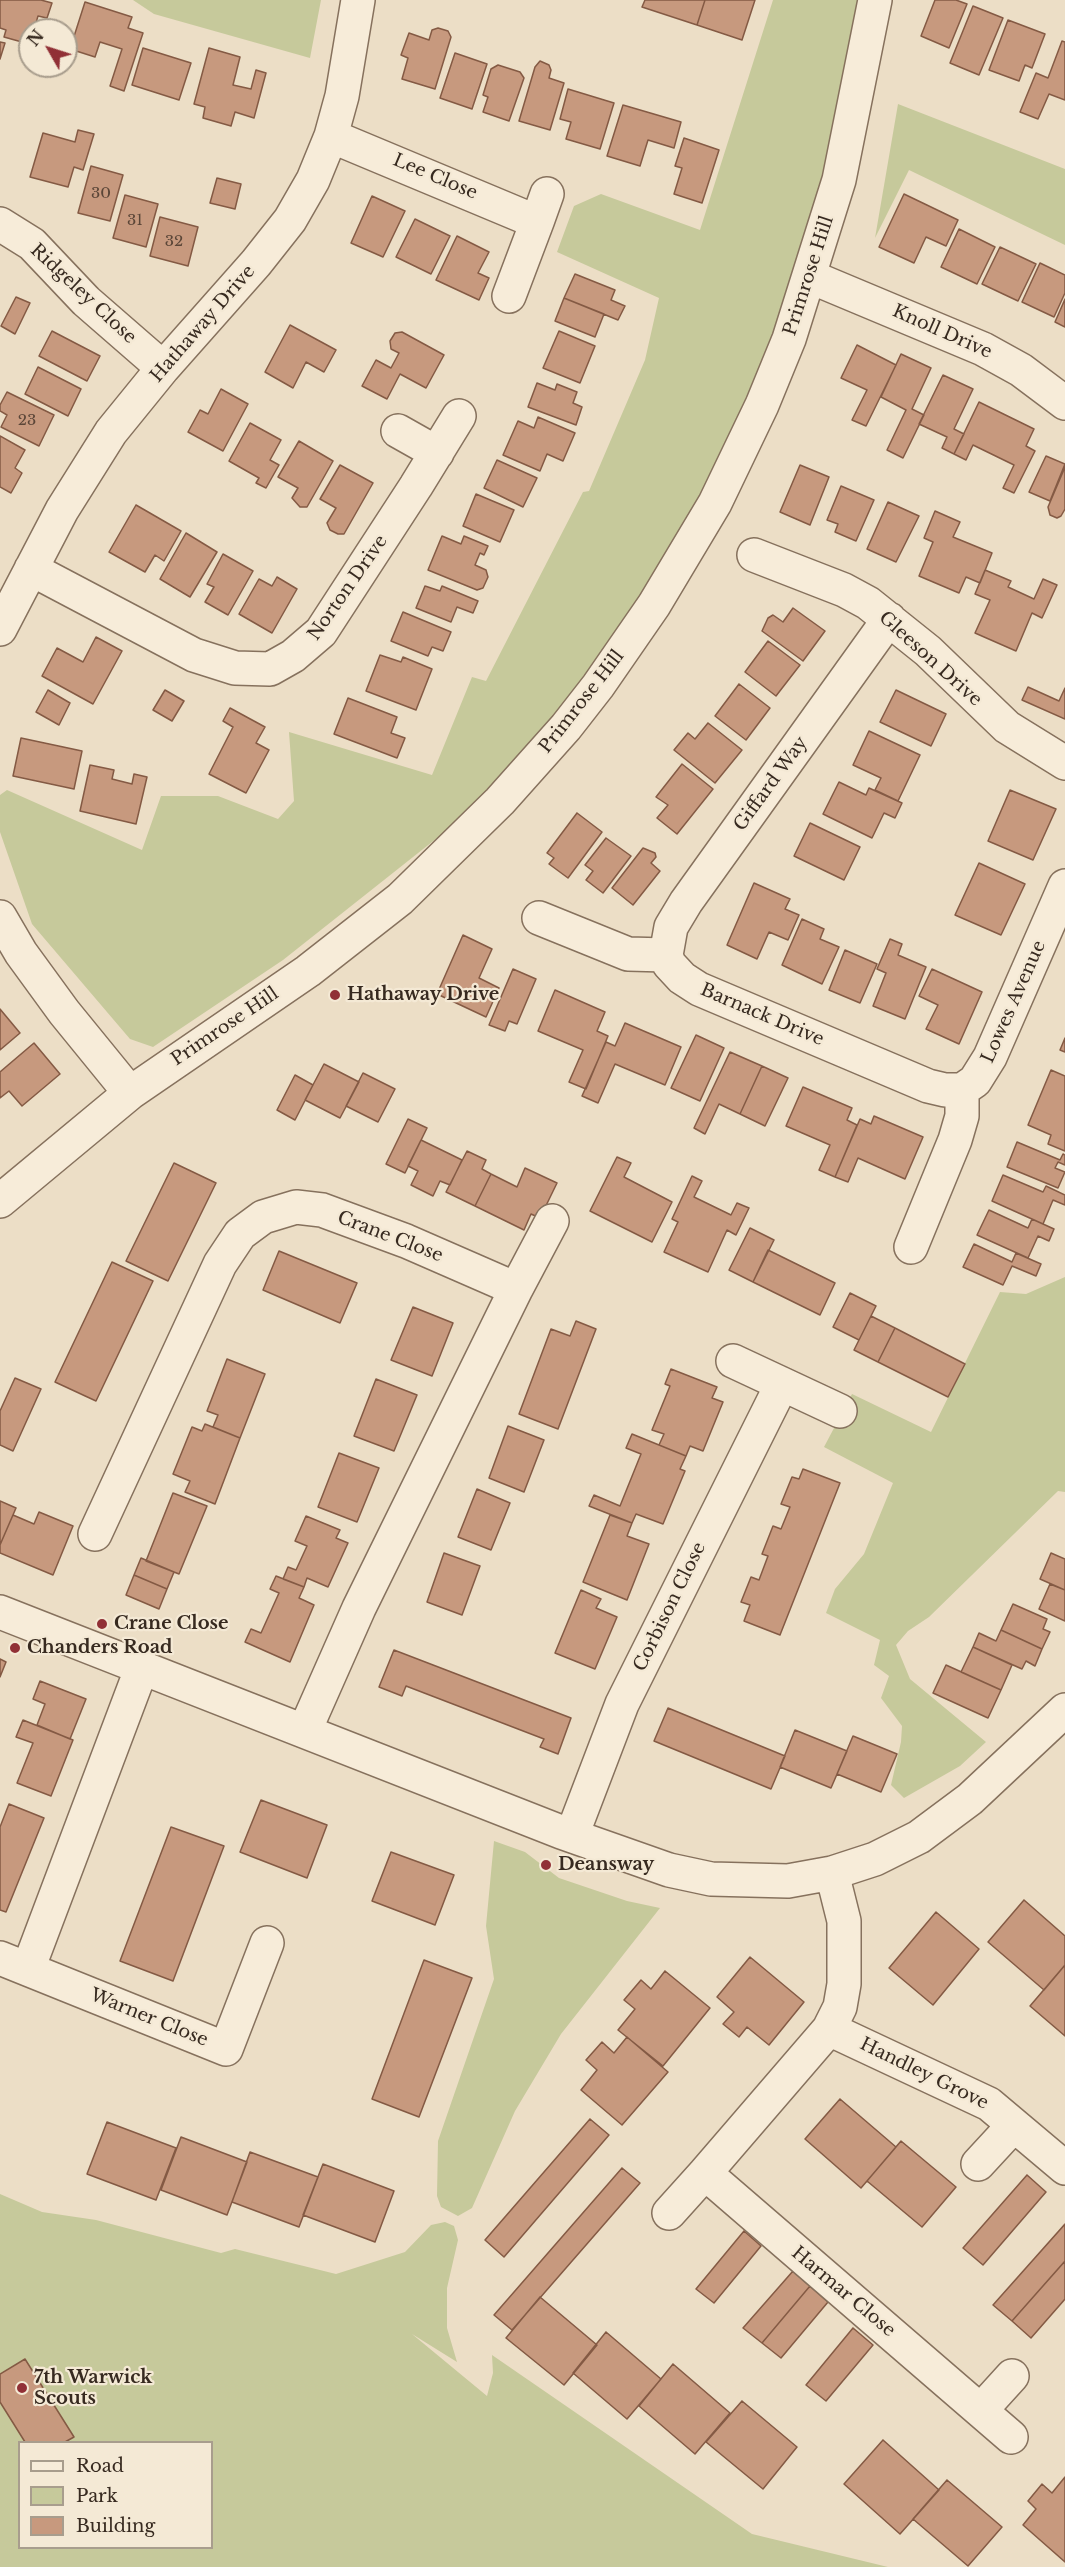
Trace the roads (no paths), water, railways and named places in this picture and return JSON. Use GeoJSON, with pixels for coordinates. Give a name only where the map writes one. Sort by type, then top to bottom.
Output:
{"type":"FeatureCollection","features":[{"type":"Feature","properties":{"kind":"street","name":"Hathaway Drive"},"geometry":{"type":"LineString","coordinates":[[0,629],[86,469],[111,432],[290,220],[313,180],[331,135],[342,96],[358,0]]}},
{"type":"Feature","properties":{"kind":"street","name":"Primrose Hill"},"geometry":{"type":"LineString","coordinates":[[0,1201],[130,1093],[308,971],[400,899],[469,834],[566,728],[654,605],[715,503],[762,405],[811,277],[839,180],[875,0]]}},
{"type":"Feature","properties":{"kind":"street","name":"Lee Close"},"geometry":{"type":"LineString","coordinates":[[331,135],[542,208],[509,296]]}},
{"type":"Feature","properties":{"kind":"street","name":"Ridgeley Close"},"geometry":{"type":"LineString","coordinates":[[0,224],[32,244],[87,301],[163,368]]}},
{"type":"Feature","properties":{"kind":"street","name":"Knoll Drive"},"geometry":{"type":"LineString","coordinates":[[811,277],[983,348],[1021,370],[1065,403]]}},
{"type":"Feature","properties":{"kind":"street","name":"Norton Drive"},"geometry":{"type":"LineString","coordinates":[[31,569],[194,655],[235,668],[270,669],[293,656],[321,632],[459,416]]}},
{"type":"Feature","properties":{"kind":"street"},"geometry":{"type":"LineString","coordinates":[[398,431],[437,453]]}},
{"type":"Feature","properties":{"kind":"street","name":"Gleeson Drive"},"geometry":{"type":"LineString","coordinates":[[754,555],[844,590],[889,619],[928,651],[1007,727],[1024,740],[1065,763]]}},
{"type":"Feature","properties":{"kind":"street","name":"Giffard Way"},"geometry":{"type":"LineString","coordinates":[[666,955],[671,927],[686,902],[889,619]]}},
{"type":"Feature","properties":{"kind":"street","name":"Lowes Avenue"},"geometry":{"type":"LineString","coordinates":[[962,1090],[975,1081],[990,1056],[1065,886]]}},
{"type":"Feature","properties":{"kind":"street"},"geometry":{"type":"LineString","coordinates":[[539,918],[628,954],[666,955]]}},
{"type":"Feature","properties":{"kind":"street"},"geometry":{"type":"LineString","coordinates":[[2,924],[64,1012],[130,1093]]}},
{"type":"Feature","properties":{"kind":"street","name":"Barnack Drive"},"geometry":{"type":"LineString","coordinates":[[666,955],[669,964],[682,978],[699,989],[928,1086],[962,1090]]}},
{"type":"Feature","properties":{"kind":"street"},"geometry":{"type":"LineString","coordinates":[[911,1247],[955,1140],[962,1116],[962,1090]]}},
{"type":"Feature","properties":{"kind":"street","name":"Crane Close"},"geometry":{"type":"LineString","coordinates":[[95,1534],[220,1264],[240,1234],[263,1217],[296,1207],[322,1210],[406,1241],[516,1289]]}},
{"type":"Feature","properties":{"kind":"street"},"geometry":{"type":"LineString","coordinates":[[305,1730],[359,1608],[516,1289],[552,1221]]}},
{"type":"Feature","properties":{"kind":"street"},"geometry":{"type":"LineString","coordinates":[[733,1361],[840,1411]]}},
{"type":"Feature","properties":{"kind":"street","name":"Corbison Close"},"geometry":{"type":"LineString","coordinates":[[572,1835],[622,1704],[782,1384]]}},
{"type":"Feature","properties":{"kind":"street"},"geometry":{"type":"LineString","coordinates":[[0,1612],[572,1835],[669,1870],[711,1879],[788,1881],[832,1873],[875,1859],[932,1827],[970,1799],[1065,1710]]}},
{"type":"Feature","properties":{"kind":"street"},"geometry":{"type":"LineString","coordinates":[[14,1964],[142,1667]]}},
{"type":"Feature","properties":{"kind":"street"},"geometry":{"type":"LineString","coordinates":[[669,2213],[829,2029],[840,2007],[844,1984],[844,1921],[832,1873]]}},
{"type":"Feature","properties":{"kind":"street","name":"Warner Close"},"geometry":{"type":"LineString","coordinates":[[14,1964],[226,2049],[267,1943]]}},
{"type":"Feature","properties":{"kind":"street","name":"Handley Grove"},"geometry":{"type":"LineString","coordinates":[[829,2029],[972,2094],[989,2104],[1065,2168]]}},
{"type":"Feature","properties":{"kind":"street"},"geometry":{"type":"LineString","coordinates":[[978,2164],[1014,2125]]}},
{"type":"Feature","properties":{"kind":"street","name":"Harmar Close"},"geometry":{"type":"LineString","coordinates":[[705,2173],[982,2409],[1011,2437]]}},
{"type":"Feature","properties":{"kind":"street"},"geometry":{"type":"LineString","coordinates":[[982,2409],[1012,2376]]}},
{"type":"Feature","properties":{"kind":"place","name":"Hathaway Drive"},"geometry":{"type":"Point","coordinates":[335,995]}},
{"type":"Feature","properties":{"kind":"place","name":"Crane Close"},"geometry":{"type":"Point","coordinates":[102,1624]}},
{"type":"Feature","properties":{"kind":"place","name":"Chanders Road"},"geometry":{"type":"Point","coordinates":[15,1648]}},
{"type":"Feature","properties":{"kind":"place","name":"Deansway"},"geometry":{"type":"Point","coordinates":[546,1865]}},
{"type":"Feature","properties":{"kind":"place","name":"7th Warwick Scouts"},"geometry":{"type":"Point","coordinates":[22,2388]}}]}
